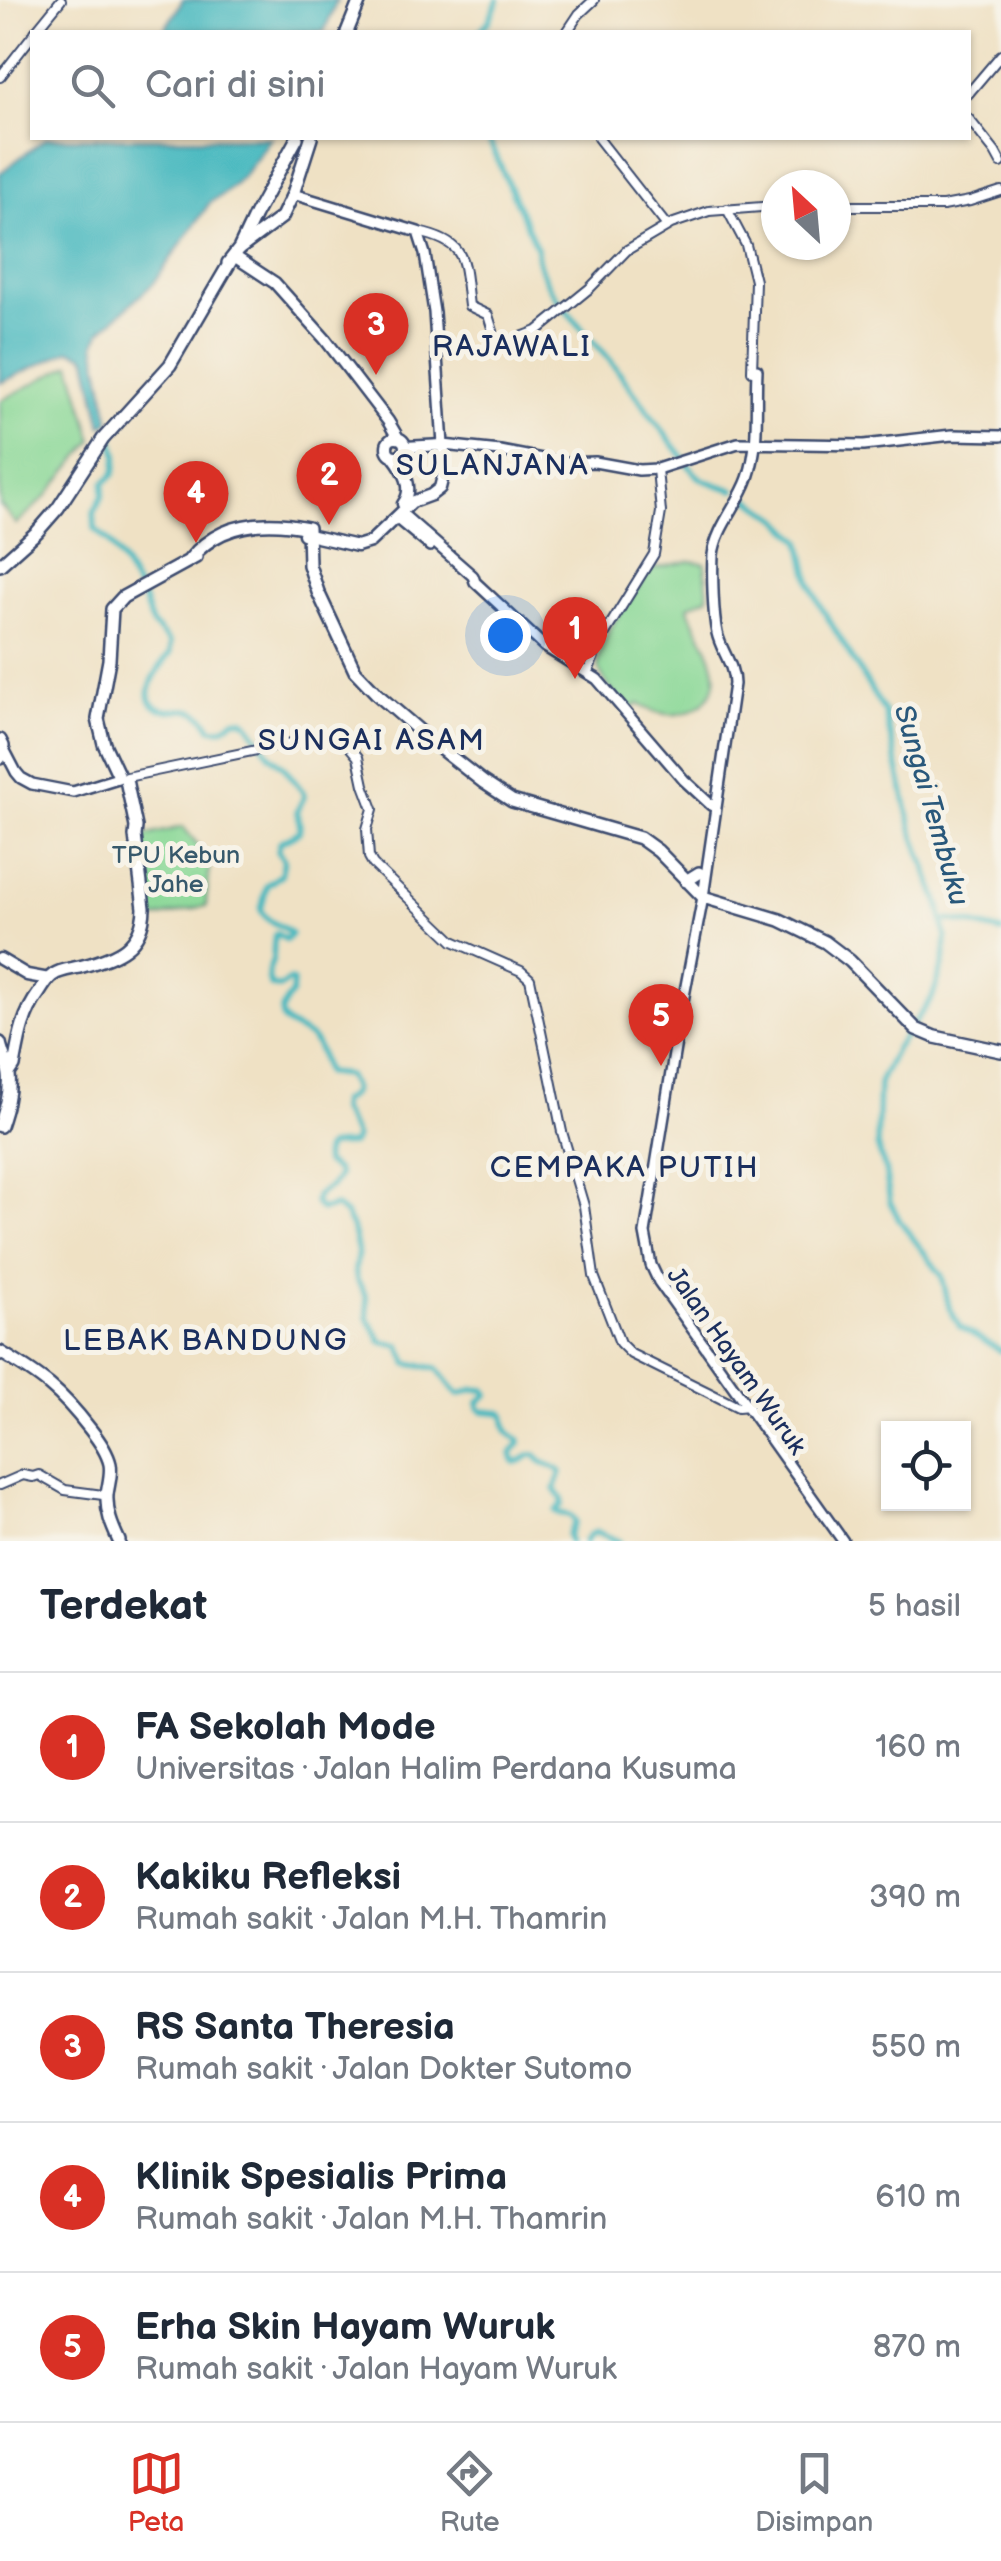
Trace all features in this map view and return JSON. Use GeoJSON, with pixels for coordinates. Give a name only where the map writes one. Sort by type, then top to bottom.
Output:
{"type":"FeatureCollection","features":[{"type":"Feature","properties":{"kind":"highway"},"geometry":{"type":"LineString","coordinates":[[348,30],[360,0]]}},
{"type":"Feature","properties":{"kind":"highway"},"geometry":{"type":"LineString","coordinates":[[239,252],[254,215],[296,140]]}},
{"type":"Feature","properties":{"kind":"highway"},"geometry":{"type":"LineString","coordinates":[[0,566],[38,532],[103,439],[166,370],[218,279],[239,252],[279,221],[310,140]]}},
{"type":"Feature","properties":{"kind":"highway"},"geometry":{"type":"LineString","coordinates":[[0,1126],[24,1016],[48,979],[110,956],[135,941],[144,919],[136,827],[123,776],[98,719],[110,660],[115,603],[247,531],[305,531]]}},
{"type":"Feature","properties":{"kind":"highway"},"geometry":{"type":"LineString","coordinates":[[305,531],[309,565],[318,592],[355,671],[379,696],[436,746],[512,801],[640,838],[658,850],[699,899]]}},
{"type":"Feature","properties":{"kind":"highway"},"geometry":{"type":"LineString","coordinates":[[305,531],[305,568],[314,596],[352,675],[376,702],[423,741],[510,806],[620,835],[656,854],[699,899],[805,934],[849,963],[911,1028],[950,1043],[1001,1054]]}},
{"type":"Feature","properties":{"kind":"highway"},"geometry":{"type":"LineString","coordinates":[[686,881],[699,873]]}},
{"type":"Feature","properties":{"kind":"highway"},"geometry":{"type":"LineString","coordinates":[[0,1042],[10,1072]]}},
{"type":"Feature","properties":{"kind":"highway"},"geometry":{"type":"LineString","coordinates":[[0,1355],[50,1386],[93,1432],[108,1457],[107,1506],[117,1541]]}},
{"type":"Feature","properties":{"kind":"highway"},"geometry":{"type":"LineString","coordinates":[[50,1386],[103,1454],[104,1514],[117,1541]]}},
{"type":"Feature","properties":{"kind":"main road"},"geometry":{"type":"LineString","coordinates":[[292,194],[418,232],[434,312],[443,445],[440,488],[410,500],[364,539],[305,531]]}},
{"type":"Feature","properties":{"kind":"main road"},"geometry":{"type":"LineString","coordinates":[[239,252],[275,282],[325,339],[392,427],[402,455],[393,456],[408,484],[410,500],[370,542],[357,546],[305,531]]}},
{"type":"Feature","properties":{"kind":"main road"},"geometry":{"type":"LineString","coordinates":[[713,605],[715,548],[744,488],[754,442],[754,375]]}},
{"type":"Feature","properties":{"kind":"main road"},"geometry":{"type":"LineString","coordinates":[[398,442],[639,470],[657,469],[738,442],[864,445],[967,434],[1001,436]]}},
{"type":"Feature","properties":{"kind":"main road"},"geometry":{"type":"LineString","coordinates":[[699,899],[699,873],[734,680],[718,636],[708,567],[710,550],[743,477],[754,442]]}},
{"type":"Feature","properties":{"kind":"main road"},"geometry":{"type":"LineString","coordinates":[[398,516],[545,646],[596,679],[684,780],[711,805]]}},
{"type":"Feature","properties":{"kind":"main road"},"geometry":{"type":"LineString","coordinates":[[699,899],[723,739]]}},
{"type":"Feature","properties":{"kind":"main road"},"geometry":{"type":"LineString","coordinates":[[1,751],[26,782],[58,790],[82,790],[123,776]]}},
{"type":"Feature","properties":{"kind":"main road","name":"Jalan Hayam Wuruk"},"geometry":{"type":"LineString","coordinates":[[699,899],[646,1215],[651,1266],[840,1541]]}},
{"type":"Feature","properties":{"kind":"main road"},"geometry":{"type":"LineString","coordinates":[[0,959],[26,975],[48,979]]}},
{"type":"Feature","properties":{"kind":"street"},"geometry":{"type":"LineString","coordinates":[[37,30],[61,0]]}},
{"type":"Feature","properties":{"kind":"street"},"geometry":{"type":"LineString","coordinates":[[566,30],[591,0]]}},
{"type":"Feature","properties":{"kind":"street"},"geometry":{"type":"LineString","coordinates":[[0,76],[30,38]]}},
{"type":"Feature","properties":{"kind":"street"},"geometry":{"type":"LineString","coordinates":[[971,91],[1001,56]]}},
{"type":"Feature","properties":{"kind":"street"},"geometry":{"type":"LineString","coordinates":[[971,122],[1001,163]]}},
{"type":"Feature","properties":{"kind":"street"},"geometry":{"type":"LineString","coordinates":[[602,140],[669,225]]}},
{"type":"Feature","properties":{"kind":"street"},"geometry":{"type":"LineString","coordinates":[[851,206],[943,206],[1001,191]]}},
{"type":"Feature","properties":{"kind":"street"},"geometry":{"type":"LineString","coordinates":[[418,232],[447,240],[458,250],[470,306],[488,316],[495,346],[538,331],[590,288],[627,250],[669,225],[709,211],[761,207]]}},
{"type":"Feature","properties":{"kind":"street"},"geometry":{"type":"LineString","coordinates":[[729,208],[745,236],[760,287],[754,375]]}},
{"type":"Feature","properties":{"kind":"street"},"geometry":{"type":"LineString","coordinates":[[588,672],[599,642],[654,554],[660,512],[657,469]]}},
{"type":"Feature","properties":{"kind":"street"},"geometry":{"type":"LineString","coordinates":[[123,776],[325,737],[342,741],[355,751],[373,812],[368,825],[368,852],[376,869],[453,941],[530,979],[562,1132],[584,1206],[594,1276],[620,1342],[631,1354],[656,1368],[738,1407],[747,1407]]}},
{"type":"Feature","properties":{"kind":"street"},"geometry":{"type":"LineString","coordinates":[[0,1485],[23,1475],[39,1475],[65,1490],[103,1495]]}},
{"type":"Feature","properties":{"kind":"green space"},"geometry":{"type":"Polygon","coordinates":[[[71,364],[93,440],[46,497],[16,524],[0,505],[0,401],[71,364]]]}},
{"type":"Feature","properties":{"kind":"green space"},"geometry":{"type":"Polygon","coordinates":[[[690,561],[705,563],[708,597],[688,606],[713,663],[712,691],[700,706],[681,713],[658,712],[638,704],[628,711],[600,672],[601,648],[651,569],[690,561]]]}},
{"type":"Feature","properties":{"kind":"green space","name":"TPU Kebun Jahe"},"geometry":{"type":"Polygon","coordinates":[[[183,827],[210,859],[206,906],[149,920],[140,837],[183,827]]]}},
{"type":"Feature","properties":{"kind":"water"},"geometry":{"type":"Polygon","coordinates":[[[183,0],[337,0],[325,30],[164,30],[183,0]]]}},
{"type":"Feature","properties":{"kind":"water"},"geometry":{"type":"Polygon","coordinates":[[[43,140],[270,140],[237,183],[211,201],[154,283],[101,331],[95,344],[109,417],[102,426],[83,355],[70,350],[0,383],[0,173],[43,140]]]}},
{"type":"Feature","properties":{"kind":"waterway","name":"Sungai Tembuku"},"geometry":{"type":"LineString","coordinates":[[481,30],[498,0]]}},
{"type":"Feature","properties":{"kind":"waterway","name":"Sungai Tembuku"},"geometry":{"type":"LineString","coordinates":[[489,140],[555,295],[694,472],[704,480],[734,490]]}},
{"type":"Feature","properties":{"kind":"waterway","name":"SUNGAI ASAM"},"geometry":{"type":"LineString","coordinates":[[111,433],[116,466],[104,483],[94,512],[95,529],[122,561],[143,598],[152,624],[170,643],[170,654],[152,682],[153,704],[161,709],[193,711],[211,728],[223,728],[233,720],[247,722],[303,792],[297,811],[299,832],[280,842],[278,851],[284,860],[281,875],[267,885],[261,910],[291,934],[286,940],[275,935],[268,975],[271,986],[293,982],[283,1020],[314,1041],[326,1073],[347,1075],[353,1089],[341,1102],[341,1111],[356,1137],[352,1144],[328,1147],[325,1163],[339,1175],[316,1196],[315,1203],[321,1210],[335,1206],[352,1227],[358,1252],[357,1280],[366,1296],[368,1319],[382,1342],[400,1346],[408,1364],[437,1368],[458,1395],[485,1390],[488,1394],[479,1402],[479,1408],[504,1413],[507,1430],[520,1440],[512,1453],[513,1461],[536,1455],[561,1472],[555,1489],[562,1504],[555,1511],[571,1516],[575,1522],[568,1535],[570,1541]]}},
{"type":"Feature","properties":{"kind":"waterway","name":"Sungai Tembuku"},"geometry":{"type":"LineString","coordinates":[[743,495],[778,518],[801,541],[810,582],[820,605],[885,713],[912,829],[940,907],[946,939],[944,962],[932,998],[896,1048],[879,1083],[877,1146],[890,1202],[942,1276],[949,1307],[960,1327],[1001,1351]]}},
{"type":"Feature","properties":{"kind":"waterway"},"geometry":{"type":"LineString","coordinates":[[942,919],[1001,932]]}},
{"type":"Feature","properties":{"kind":"waterway","name":"SUNGAI ASAM"},"geometry":{"type":"LineString","coordinates":[[585,1541],[597,1532],[619,1541]]}},
{"type":"Feature","properties":{"kind":"place","name":"RS Santa Theresia"},"geometry":{"type":"Point","coordinates":[376,375]}},
{"type":"Feature","properties":{"kind":"place","name":"Kakiku Refleksi"},"geometry":{"type":"Point","coordinates":[329,525]}},
{"type":"Feature","properties":{"kind":"place","name":"Klinik Spesialis Prima"},"geometry":{"type":"Point","coordinates":[196,543]}},
{"type":"Feature","properties":{"kind":"place","name":"FA Sekolah Mode"},"geometry":{"type":"Point","coordinates":[575,679]}},
{"type":"Feature","properties":{"kind":"place","name":"Erha Skin Hayam Wuruk"},"geometry":{"type":"Point","coordinates":[661,1066]}},
{"type":"Feature","properties":{"kind":"district","name":"RAJAWALI"},"geometry":{"type":"Point","coordinates":[512,347]}},
{"type":"Feature","properties":{"kind":"district","name":"SULANJANA"},"geometry":{"type":"Point","coordinates":[493,466]}},
{"type":"Feature","properties":{"kind":"district","name":"SUNGAI ASAM"},"geometry":{"type":"Point","coordinates":[372,741]}},
{"type":"Feature","properties":{"kind":"district","name":"CEMPAKA PUTIH"},"geometry":{"type":"Point","coordinates":[625,1168]}},
{"type":"Feature","properties":{"kind":"district","name":"LEBAK BANDUNG"},"geometry":{"type":"Point","coordinates":[206,1341]}}]}
